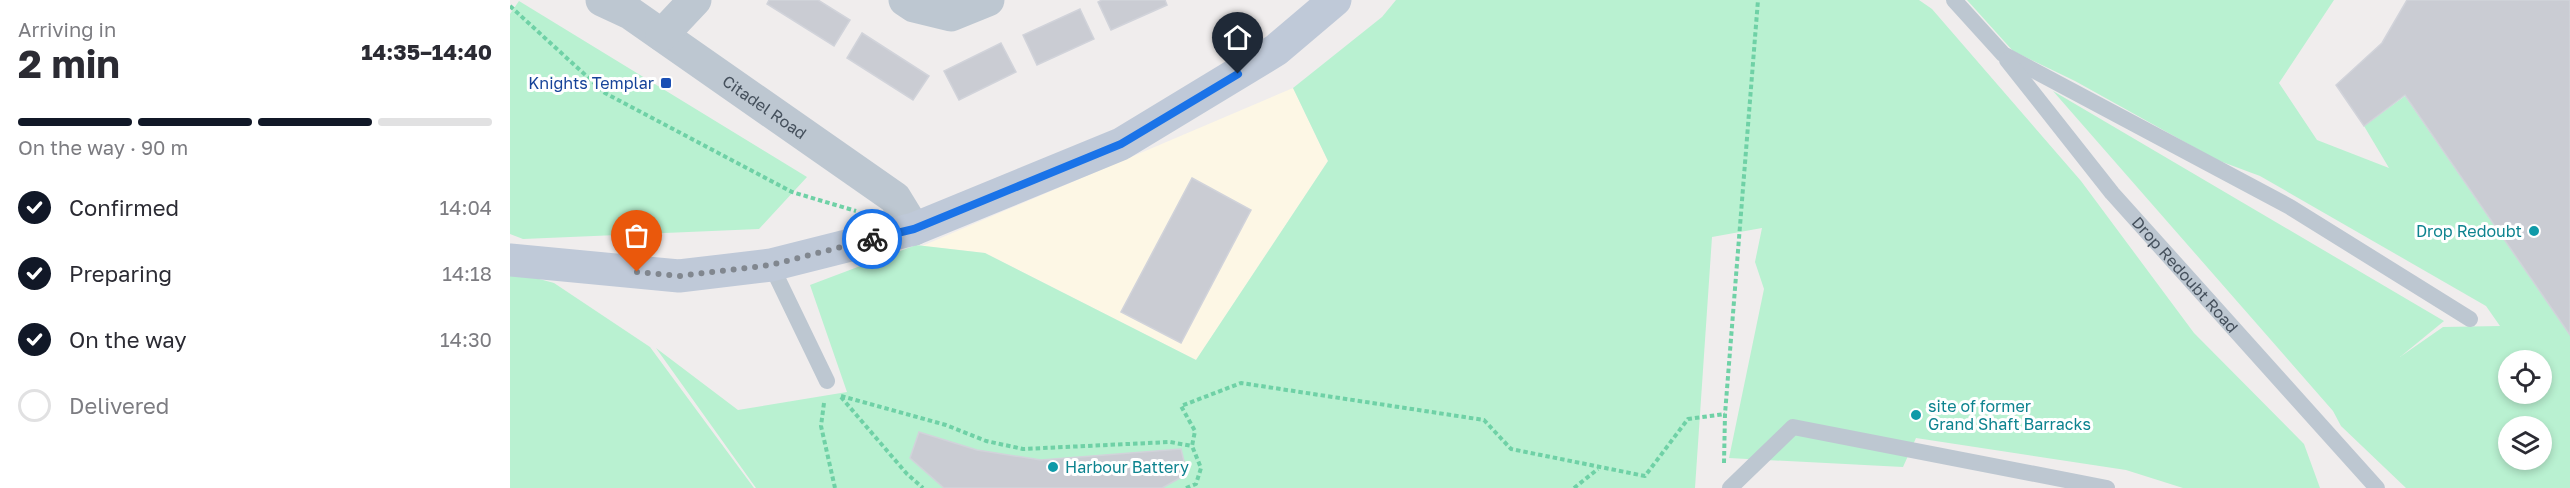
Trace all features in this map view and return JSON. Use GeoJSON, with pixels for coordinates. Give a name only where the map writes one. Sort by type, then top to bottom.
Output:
{"type":"FeatureCollection","features":[{"type":"Feature","properties":{"kind":"street","name":"Citadel Road"},"geometry":{"type":"LineString","coordinates":[[602,0],[630,13],[896,198],[914,229]]}},
{"type":"Feature","properties":{"kind":"street"},"geometry":{"type":"LineString","coordinates":[[662,35],[695,0]]}},
{"type":"Feature","properties":{"kind":"street"},"geometry":{"type":"LineString","coordinates":[[905,0],[914,6],[951,15],[988,0]]}},
{"type":"Feature","properties":{"kind":"street"},"geometry":{"type":"LineString","coordinates":[[510,260],[679,276],[771,265],[914,229],[1121,144],[1276,50],[1335,0]]}},
{"type":"Feature","properties":{"kind":"lane","name":"Drop Redoubt Road"},"geometry":{"type":"LineString","coordinates":[[1954,0],[2003,54],[2112,193],[2377,488]]}},
{"type":"Feature","properties":{"kind":"lane","name":"Drop Redoubt Road"},"geometry":{"type":"LineString","coordinates":[[2003,54],[2290,207],[2470,319]]}},
{"type":"Feature","properties":{"kind":"lane"},"geometry":{"type":"LineString","coordinates":[[771,265],[827,381]]}},
{"type":"Feature","properties":{"kind":"lane"},"geometry":{"type":"LineString","coordinates":[[1730,488],[1793,427],[2107,488]]}},
{"type":"Feature","properties":{"kind":"path"},"geometry":{"type":"LineString","coordinates":[[1724,467],[1725,414],[1758,0]]}},
{"type":"Feature","properties":{"kind":"path"},"geometry":{"type":"LineString","coordinates":[[510,6],[605,93],[792,192],[858,212]]}},
{"type":"Feature","properties":{"kind":"path"},"geometry":{"type":"LineString","coordinates":[[827,381],[822,426],[835,488]]}},
{"type":"Feature","properties":{"kind":"path"},"geometry":{"type":"LineString","coordinates":[[1186,488],[1196,484],[1201,468],[1192,446],[1195,431],[1181,406],[1241,383],[1484,420],[1511,449],[1645,476],[1688,419],[1725,414]]}},
{"type":"Feature","properties":{"kind":"path"},"geometry":{"type":"LineString","coordinates":[[923,488],[907,474],[841,396],[946,425],[986,441],[1023,449],[1170,442],[1192,446]]}},
{"type":"Feature","properties":{"kind":"path"},"geometry":{"type":"LineString","coordinates":[[1574,488],[1598,468]]}},
{"type":"Feature","properties":{"kind":"shaded area"},"geometry":{"type":"Polygon","coordinates":[[[1293,88],[1328,161],[1196,360],[985,253],[922,246],[1293,88]]]}},
{"type":"Feature","properties":{"kind":"green space"},"geometry":{"type":"Polygon","coordinates":[[[1396,0],[1919,0],[1932,9],[2081,181],[2194,333],[2304,444],[2320,488],[2183,488],[2126,470],[1916,438],[1903,467],[1729,458],[1764,289],[1755,262],[1762,228],[1712,237],[1695,488],[756,488],[656,348],[738,410],[847,392],[810,285],[916,245],[985,253],[1196,360],[1328,161],[1293,88],[1382,17],[1396,0]]]}},
{"type":"Feature","properties":{"kind":"green space"},"geometry":{"type":"Polygon","coordinates":[[[1967,0],[2334,0],[2279,83],[2317,140],[2389,168],[2364,126],[2405,96],[2570,335],[2570,488],[2406,488],[2341,426],[2333,411],[2053,91],[2444,321],[2400,357],[2443,327],[2500,326],[2486,306],[2260,176],[2217,160],[2075,81],[2013,51],[1967,0]]]}},
{"type":"Feature","properties":{"kind":"green space"},"geometry":{"type":"Polygon","coordinates":[[[519,1],[807,177],[759,229],[523,239],[510,234],[510,14],[519,1]]]}},
{"type":"Feature","properties":{"kind":"green space"},"geometry":{"type":"Polygon","coordinates":[[[510,271],[554,283],[650,347],[754,488],[510,488],[510,271]]]}},
{"type":"Feature","properties":{"kind":"building"},"geometry":{"type":"Polygon","coordinates":[[[769,0],[818,0],[850,20],[834,46],[767,4],[769,0]]]}},
{"type":"Feature","properties":{"kind":"building"},"geometry":{"type":"Polygon","coordinates":[[[1102,0],[1165,0],[1167,5],[1111,30],[1098,2],[1102,0]]]}},
{"type":"Feature","properties":{"kind":"building","name":"Drop Redoubt"},"geometry":{"type":"Polygon","coordinates":[[[2407,0],[2570,0],[2570,335],[2405,95],[2364,126],[2336,85],[2382,43],[2407,0]]]}},
{"type":"Feature","properties":{"kind":"building"},"geometry":{"type":"Polygon","coordinates":[[[1080,9],[1094,39],[1037,65],[1023,35],[1080,9]]]}},
{"type":"Feature","properties":{"kind":"building"},"geometry":{"type":"Polygon","coordinates":[[[862,33],[929,76],[913,100],[847,58],[862,33]]]}},
{"type":"Feature","properties":{"kind":"building"},"geometry":{"type":"Polygon","coordinates":[[[1001,43],[1016,72],[959,100],[944,71],[1001,43]]]}},
{"type":"Feature","properties":{"kind":"building"},"geometry":{"type":"Polygon","coordinates":[[[1192,178],[1251,210],[1181,343],[1121,312],[1192,178]]]}},
{"type":"Feature","properties":{"kind":"building","name":"Harbour Battery"},"geometry":{"type":"Polygon","coordinates":[[[919,432],[977,450],[1041,460],[1181,449],[1187,474],[1162,488],[944,488],[910,458],[919,432]]]}},
{"type":"Feature","properties":{"kind":"way so far"},"geometry":{"type":"LineString","coordinates":[[637,272],[679,276],[771,265],[872,239]]}},
{"type":"Feature","properties":{"kind":"place","name":"Knights Templar"},"geometry":{"type":"Point","coordinates":[666,83]}},
{"type":"Feature","properties":{"kind":"place","name":"Drop Redoubt"},"geometry":{"type":"Point","coordinates":[2534,231]}},
{"type":"Feature","properties":{"kind":"place","name":"site of former Grand Shaft Barracks"},"geometry":{"type":"Point","coordinates":[1916,415]}},
{"type":"Feature","properties":{"kind":"place","name":"Harbour Battery"},"geometry":{"type":"Point","coordinates":[1053,467]}},
{"type":"Feature","properties":{"kind":"route"},"geometry":{"type":"LineString","coordinates":[[872,239],[914,229],[1121,144],[1238,74]]}}]}
